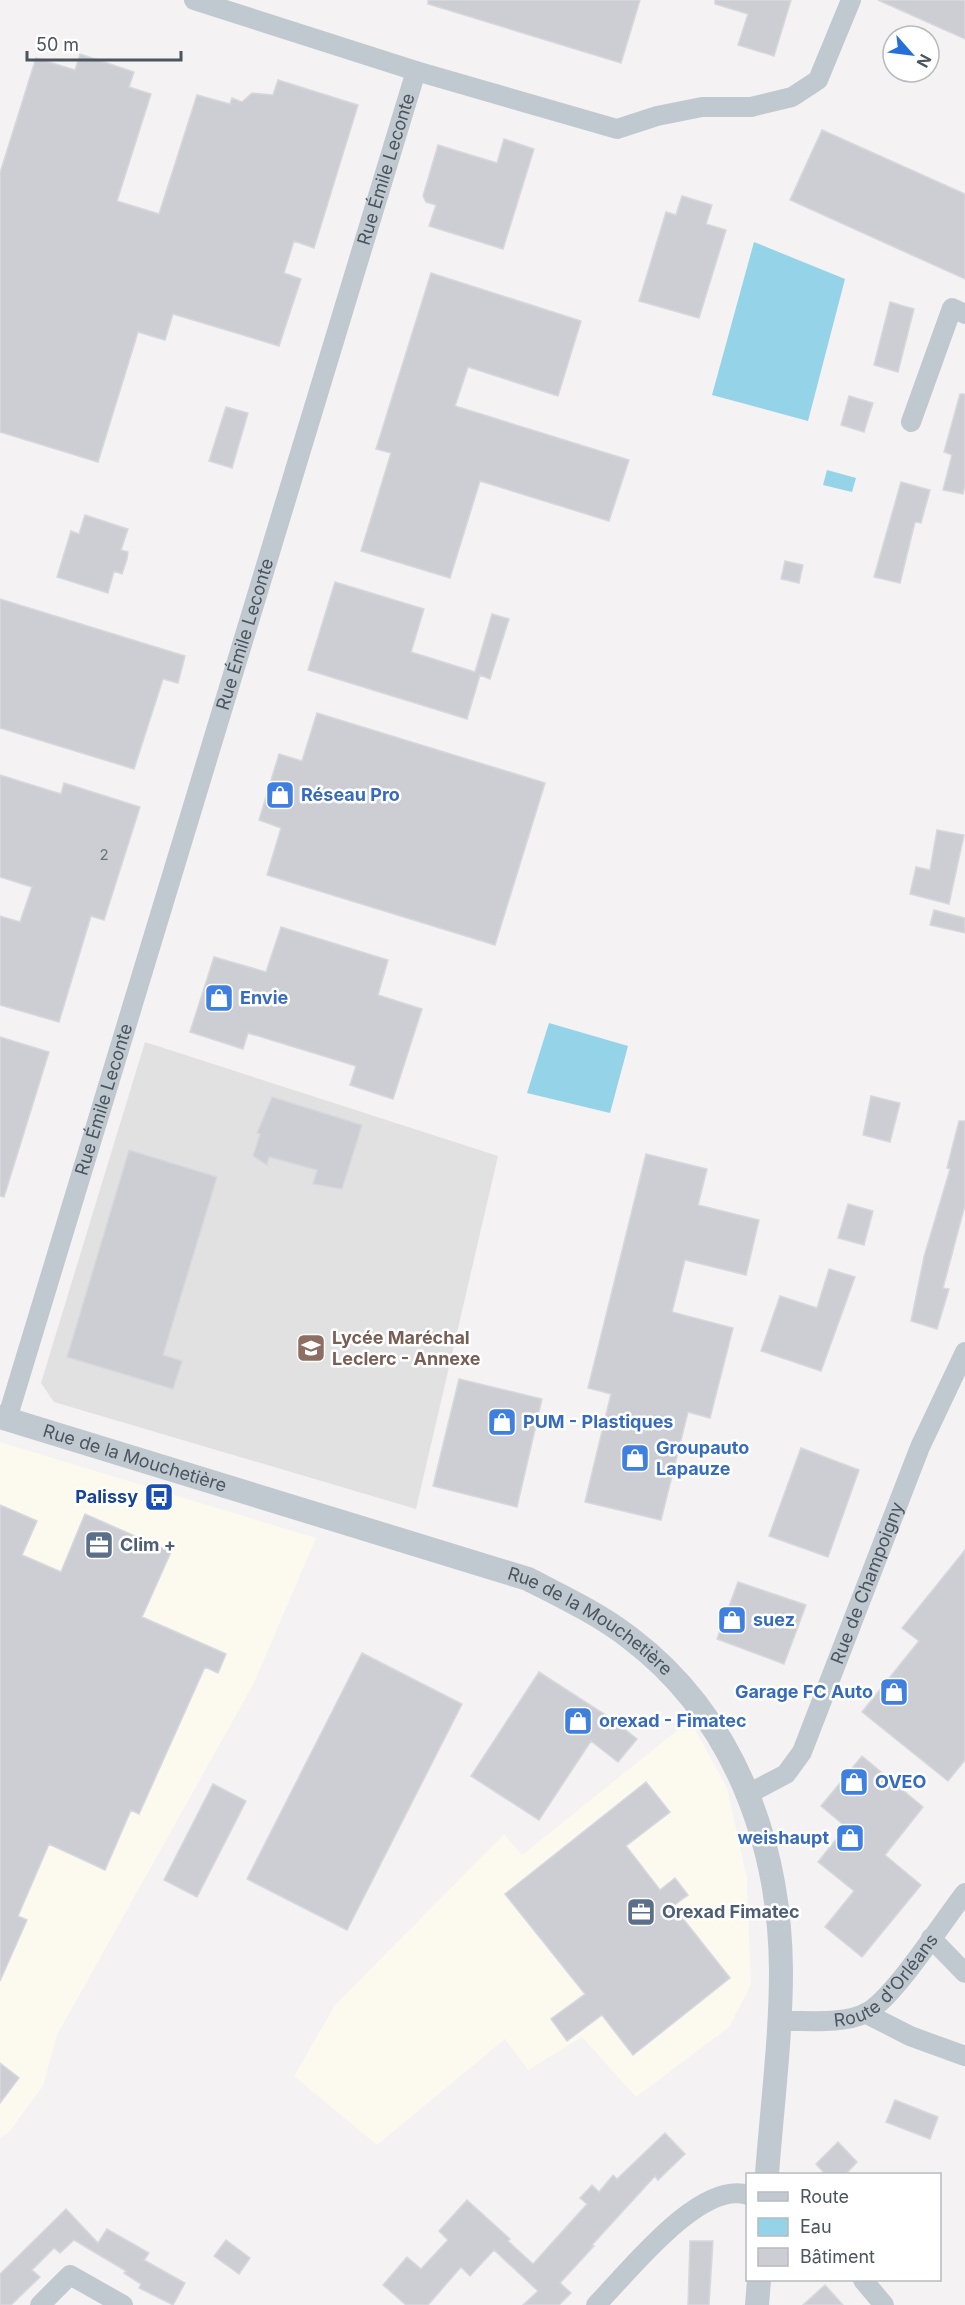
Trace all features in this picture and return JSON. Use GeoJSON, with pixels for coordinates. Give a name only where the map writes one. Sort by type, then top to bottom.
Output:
{"type":"FeatureCollection","features":[{"type":"Feature","properties":{"kind":"street","name":"Rue Émile Leconte"},"geometry":{"type":"LineString","coordinates":[[3,1418],[416,71],[194,0]]}},
{"type":"Feature","properties":{"kind":"street"},"geometry":{"type":"LineString","coordinates":[[416,71],[617,129],[657,116],[702,107],[751,107],[792,97],[818,80],[851,0]]}},
{"type":"Feature","properties":{"kind":"street"},"geometry":{"type":"LineString","coordinates":[[911,423],[952,308],[965,314]]}},
{"type":"Feature","properties":{"kind":"street","name":"Rue de Champoigny"},"geometry":{"type":"LineString","coordinates":[[750,1793],[786,1774],[802,1752],[920,1447],[965,1352]]}},
{"type":"Feature","properties":{"kind":"street","name":"Rue de la Mouchetière"},"geometry":{"type":"LineString","coordinates":[[3,1418],[500,1569],[528,1580],[581,1606],[631,1639],[682,1687],[714,1728],[750,1793],[768,1852],[777,1898],[781,1969],[767,2173]]}},
{"type":"Feature","properties":{"kind":"street","name":"Route d'Orléans"},"geometry":{"type":"LineString","coordinates":[[779,2021],[846,2019],[865,2013],[891,1991],[965,1893]]}},
{"type":"Feature","properties":{"kind":"street"},"geometry":{"type":"LineString","coordinates":[[931,1938],[965,1973]]}},
{"type":"Feature","properties":{"kind":"street"},"geometry":{"type":"LineString","coordinates":[[865,2013],[910,2036],[965,2056]]}},
{"type":"Feature","properties":{"kind":"street"},"geometry":{"type":"LineString","coordinates":[[596,2305],[682,2217],[701,2202],[718,2194],[736,2191],[746,2195]]}},
{"type":"Feature","properties":{"kind":"street"},"geometry":{"type":"LineString","coordinates":[[40,2305],[70,2275],[123,2305]]}},
{"type":"Feature","properties":{"kind":"street"},"geometry":{"type":"LineString","coordinates":[[757,2305],[759,2281]]}},
{"type":"Feature","properties":{"kind":"street"},"geometry":{"type":"LineString","coordinates":[[864,2281],[884,2305]]}},
{"type":"Feature","properties":{"kind":"shaded area"},"geometry":{"type":"Polygon","coordinates":[[[145,1042],[498,1156],[416,1509],[54,1402],[41,1383],[145,1042]]]}},
{"type":"Feature","properties":{"kind":"shaded area"},"geometry":{"type":"Polygon","coordinates":[[[0,1442],[316,1538],[254,1683],[57,2035],[43,2086],[9,2132],[0,2138],[0,1442]]]}},
{"type":"Feature","properties":{"kind":"shaded area"},"geometry":{"type":"Polygon","coordinates":[[[690,1720],[727,1788],[747,1879],[751,1985],[729,2027],[636,2097],[582,2037],[528,2070],[505,2039],[377,2145],[294,2076],[335,2005],[504,1834],[522,1855],[690,1720]]]}},
{"type":"Feature","properties":{"kind":"water"},"geometry":{"type":"Polygon","coordinates":[[[754,242],[845,279],[808,421],[712,395],[754,242]]]}},
{"type":"Feature","properties":{"kind":"water"},"geometry":{"type":"Polygon","coordinates":[[[827,470],[856,478],[852,492],[823,485],[827,470]]]}},
{"type":"Feature","properties":{"kind":"water"},"geometry":{"type":"Polygon","coordinates":[[[549,1023],[628,1046],[610,1113],[527,1093],[549,1023]]]}},
{"type":"Feature","properties":{"kind":"building"},"geometry":{"type":"Polygon","coordinates":[[[428,0],[640,0],[621,63],[428,4],[428,0]]]}},
{"type":"Feature","properties":{"kind":"building"},"geometry":{"type":"Polygon","coordinates":[[[715,0],[791,0],[774,56],[738,45],[748,14],[715,4],[715,0]]]}},
{"type":"Feature","properties":{"kind":"building"},"geometry":{"type":"Polygon","coordinates":[[[878,0],[965,0],[965,39],[941,28],[941,24],[932,24],[878,0]]]}},
{"type":"Feature","properties":{"kind":"building"},"geometry":{"type":"Polygon","coordinates":[[[80,54],[134,72],[129,87],[151,94],[117,201],[159,214],[197,95],[230,104],[232,98],[242,102],[252,93],[273,95],[278,80],[358,105],[314,248],[294,241],[284,273],[301,279],[279,346],[173,314],[165,340],[138,332],[98,462],[0,432],[0,173],[36,58],[75,70],[80,54]]]}},
{"type":"Feature","properties":{"kind":"building"},"geometry":{"type":"Polygon","coordinates":[[[822,130],[965,194],[965,279],[790,200],[822,130]]]}},
{"type":"Feature","properties":{"kind":"building"},"geometry":{"type":"Polygon","coordinates":[[[504,139],[534,149],[503,249],[429,226],[436,205],[426,202],[423,196],[438,145],[497,163],[504,139]]]}},
{"type":"Feature","properties":{"kind":"building"},"geometry":{"type":"Polygon","coordinates":[[[682,196],[712,205],[706,224],[726,230],[699,318],[639,301],[666,212],[676,215],[682,196]]]}},
{"type":"Feature","properties":{"kind":"building"},"geometry":{"type":"Polygon","coordinates":[[[431,273],[581,321],[558,396],[468,367],[455,406],[629,460],[609,521],[480,481],[450,578],[361,551],[391,453],[376,449],[431,273]]]}},
{"type":"Feature","properties":{"kind":"building"},"geometry":{"type":"Polygon","coordinates":[[[890,302],[914,309],[898,372],[874,365],[890,302]]]}},
{"type":"Feature","properties":{"kind":"building"},"geometry":{"type":"Polygon","coordinates":[[[960,394],[965,394],[965,485],[963,494],[943,490],[952,455],[944,452],[960,394]]]}},
{"type":"Feature","properties":{"kind":"building"},"geometry":{"type":"Polygon","coordinates":[[[849,396],[873,403],[864,432],[841,425],[849,396]]]}},
{"type":"Feature","properties":{"kind":"building"},"geometry":{"type":"Polygon","coordinates":[[[226,407],[248,413],[232,468],[209,461],[226,407]]]}},
{"type":"Feature","properties":{"kind":"building"},"geometry":{"type":"Polygon","coordinates":[[[901,482],[930,490],[921,523],[915,522],[900,583],[874,577],[901,482]]]}},
{"type":"Feature","properties":{"kind":"building"},"geometry":{"type":"Polygon","coordinates":[[[85,515],[128,529],[121,550],[128,552],[127,559],[122,574],[114,571],[108,593],[57,577],[71,531],[79,534],[85,515]]]}},
{"type":"Feature","properties":{"kind":"building"},"geometry":{"type":"Polygon","coordinates":[[[785,561],[803,565],[799,583],[781,579],[785,561]]]}},
{"type":"Feature","properties":{"kind":"building"},"geometry":{"type":"Polygon","coordinates":[[[335,582],[424,609],[411,652],[475,672],[492,614],[509,619],[490,679],[480,675],[467,719],[308,670],[335,582]]]}},
{"type":"Feature","properties":{"kind":"building"},"geometry":{"type":"Polygon","coordinates":[[[0,599],[185,656],[178,683],[163,679],[134,769],[0,728],[0,599]]]}},
{"type":"Feature","properties":{"kind":"building"},"geometry":{"type":"Polygon","coordinates":[[[317,713],[545,783],[495,945],[267,875],[281,828],[259,820],[279,754],[302,761],[317,713]]]}},
{"type":"Feature","properties":{"kind":"building"},"geometry":{"type":"Polygon","coordinates":[[[0,775],[61,794],[64,783],[140,807],[104,920],[91,916],[59,1022],[0,1005],[0,916],[20,922],[32,887],[0,877],[0,775]]]}},
{"type":"Feature","properties":{"kind":"building"},"geometry":{"type":"Polygon","coordinates":[[[937,830],[964,835],[949,904],[910,894],[916,867],[930,870],[937,830]]]}},
{"type":"Feature","properties":{"kind":"building"},"geometry":{"type":"Polygon","coordinates":[[[934,910],[965,918],[965,933],[930,925],[934,910]]]}},
{"type":"Feature","properties":{"kind":"building"},"geometry":{"type":"Polygon","coordinates":[[[281,927],[388,960],[378,995],[422,1009],[393,1099],[350,1085],[356,1066],[248,1033],[243,1049],[190,1032],[214,957],[266,972],[281,927]]]}},
{"type":"Feature","properties":{"kind":"building"},"geometry":{"type":"Polygon","coordinates":[[[0,1037],[49,1052],[4,1197],[0,1196],[0,1037]]]}},
{"type":"Feature","properties":{"kind":"building"},"geometry":{"type":"Polygon","coordinates":[[[871,1096],[900,1103],[890,1142],[863,1135],[871,1096]]]}},
{"type":"Feature","properties":{"kind":"building"},"geometry":{"type":"Polygon","coordinates":[[[272,1097],[362,1125],[342,1189],[313,1184],[317,1170],[269,1157],[267,1165],[253,1156],[260,1134],[257,1133],[272,1097]]]}},
{"type":"Feature","properties":{"kind":"building"},"geometry":{"type":"Polygon","coordinates":[[[959,1121],[965,1121],[965,1205],[943,1288],[949,1289],[937,1329],[911,1321],[924,1257],[950,1169],[947,1168],[959,1121]]]}},
{"type":"Feature","properties":{"kind":"building"},"geometry":{"type":"Polygon","coordinates":[[[129,1150],[217,1177],[163,1355],[182,1361],[173,1389],[67,1357],[129,1150]]]}},
{"type":"Feature","properties":{"kind":"building"},"geometry":{"type":"Polygon","coordinates":[[[646,1154],[707,1169],[698,1205],[759,1220],[746,1275],[685,1260],[672,1312],[733,1328],[710,1418],[688,1412],[661,1520],[585,1502],[611,1394],[588,1388],[646,1154]]]}},
{"type":"Feature","properties":{"kind":"building"},"geometry":{"type":"Polygon","coordinates":[[[848,1204],[873,1211],[864,1245],[838,1238],[848,1204]]]}},
{"type":"Feature","properties":{"kind":"building"},"geometry":{"type":"Polygon","coordinates":[[[829,1269],[855,1277],[821,1371],[761,1351],[780,1296],[817,1308],[829,1269]]]}},
{"type":"Feature","properties":{"kind":"building"},"geometry":{"type":"Polygon","coordinates":[[[459,1379],[542,1399],[517,1507],[433,1486],[459,1379]]]}},
{"type":"Feature","properties":{"kind":"building"},"geometry":{"type":"Polygon","coordinates":[[[801,1448],[859,1470],[828,1557],[769,1536],[801,1448]]]}},
{"type":"Feature","properties":{"kind":"building"},"geometry":{"type":"Polygon","coordinates":[[[0,1505],[37,1521],[22,1555],[61,1572],[85,1514],[171,1552],[142,1617],[226,1654],[218,1673],[205,1667],[139,1814],[131,1810],[105,1870],[49,1844],[18,1916],[27,1920],[0,1981],[0,1505]]]}},
{"type":"Feature","properties":{"kind":"building"},"geometry":{"type":"Polygon","coordinates":[[[965,1550],[965,1760],[948,1781],[862,1712],[919,1641],[902,1628],[965,1550]]]}},
{"type":"Feature","properties":{"kind":"building"},"geometry":{"type":"Polygon","coordinates":[[[738,1582],[806,1605],[784,1664],[717,1639],[738,1582]]]}},
{"type":"Feature","properties":{"kind":"building"},"geometry":{"type":"Polygon","coordinates":[[[362,1653],[462,1704],[347,1930],[247,1879],[362,1653]]]}},
{"type":"Feature","properties":{"kind":"building"},"geometry":{"type":"Polygon","coordinates":[[[539,1672],[612,1719],[637,1739],[618,1762],[591,1741],[539,1820],[471,1776],[539,1672]]]}},
{"type":"Feature","properties":{"kind":"building"},"geometry":{"type":"Polygon","coordinates":[[[862,1756],[923,1807],[885,1855],[921,1885],[862,1957],[825,1927],[854,1891],[818,1862],[846,1827],[821,1806],[862,1756]]]}},
{"type":"Feature","properties":{"kind":"building"},"geometry":{"type":"Polygon","coordinates":[[[646,1782],[670,1812],[626,1846],[660,1890],[675,1878],[688,1895],[673,1906],[730,1978],[633,2055],[602,2015],[567,2041],[551,2019],[585,1994],[505,1894],[646,1782]]]}},
{"type":"Feature","properties":{"kind":"building"},"geometry":{"type":"Polygon","coordinates":[[[213,1784],[246,1801],[197,1897],[164,1880],[213,1784]]]}},
{"type":"Feature","properties":{"kind":"building"},"geometry":{"type":"Polygon","coordinates":[[[0,2063],[19,2078],[0,2103],[0,2063]]]}},
{"type":"Feature","properties":{"kind":"building"},"geometry":{"type":"Polygon","coordinates":[[[895,2100],[938,2117],[930,2139],[886,2122],[895,2100]]]}},
{"type":"Feature","properties":{"kind":"building"},"geometry":{"type":"Polygon","coordinates":[[[665,2133],[685,2154],[658,2180],[655,2176],[560,2283],[571,2293],[559,2305],[523,2305],[538,2291],[494,2250],[470,2276],[461,2267],[428,2305],[406,2305],[383,2285],[407,2257],[421,2269],[448,2240],[439,2231],[467,2200],[510,2239],[508,2241],[533,2264],[587,2204],[580,2198],[592,2185],[599,2192],[613,2175],[617,2179],[665,2133]]]}},
{"type":"Feature","properties":{"kind":"building"},"geometry":{"type":"Polygon","coordinates":[[[838,2142],[857,2162],[847,2173],[824,2173],[816,2164],[838,2142]]]}},
{"type":"Feature","properties":{"kind":"building"},"geometry":{"type":"Polygon","coordinates":[[[66,2209],[98,2243],[107,2229],[149,2253],[144,2260],[185,2283],[173,2305],[139,2288],[141,2284],[124,2273],[126,2271],[74,2240],[60,2253],[54,2248],[32,2270],[40,2277],[11,2305],[0,2305],[0,2274],[66,2209]]]}},
{"type":"Feature","properties":{"kind":"building"},"geometry":{"type":"Polygon","coordinates":[[[226,2240],[250,2258],[239,2274],[214,2256],[226,2240]]]}},
{"type":"Feature","properties":{"kind":"building"},"geometry":{"type":"Polygon","coordinates":[[[690,2241],[713,2241],[709,2305],[688,2305],[690,2241]]]}},
{"type":"Feature","properties":{"kind":"building"},"geometry":{"type":"Polygon","coordinates":[[[825,2285],[843,2305],[803,2305],[825,2285]]]}},
{"type":"Feature","properties":{"kind":"place","name":"Réseau Pro"},"geometry":{"type":"Point","coordinates":[280,795]}},
{"type":"Feature","properties":{"kind":"place","name":"Envie"},"geometry":{"type":"Point","coordinates":[219,998]}},
{"type":"Feature","properties":{"kind":"place","name":"Lycée Maréchal Leclerc - Annexe"},"geometry":{"type":"Point","coordinates":[311,1348]}},
{"type":"Feature","properties":{"kind":"place","name":"PUM - Plastiques"},"geometry":{"type":"Point","coordinates":[502,1422]}},
{"type":"Feature","properties":{"kind":"place","name":"Groupauto Lapauze"},"geometry":{"type":"Point","coordinates":[635,1458]}},
{"type":"Feature","properties":{"kind":"place","name":"Palissy"},"geometry":{"type":"Point","coordinates":[159,1497]}},
{"type":"Feature","properties":{"kind":"place","name":"Clim +"},"geometry":{"type":"Point","coordinates":[99,1545]}},
{"type":"Feature","properties":{"kind":"place","name":"suez"},"geometry":{"type":"Point","coordinates":[732,1620]}},
{"type":"Feature","properties":{"kind":"place","name":"Garage FC Auto"},"geometry":{"type":"Point","coordinates":[894,1692]}},
{"type":"Feature","properties":{"kind":"place","name":"orexad - Fimatec"},"geometry":{"type":"Point","coordinates":[578,1721]}},
{"type":"Feature","properties":{"kind":"place","name":"OVEO"},"geometry":{"type":"Point","coordinates":[854,1782]}},
{"type":"Feature","properties":{"kind":"place","name":"weishaupt"},"geometry":{"type":"Point","coordinates":[850,1838]}},
{"type":"Feature","properties":{"kind":"place","name":"Orexad Fimatec"},"geometry":{"type":"Point","coordinates":[641,1912]}}]}
